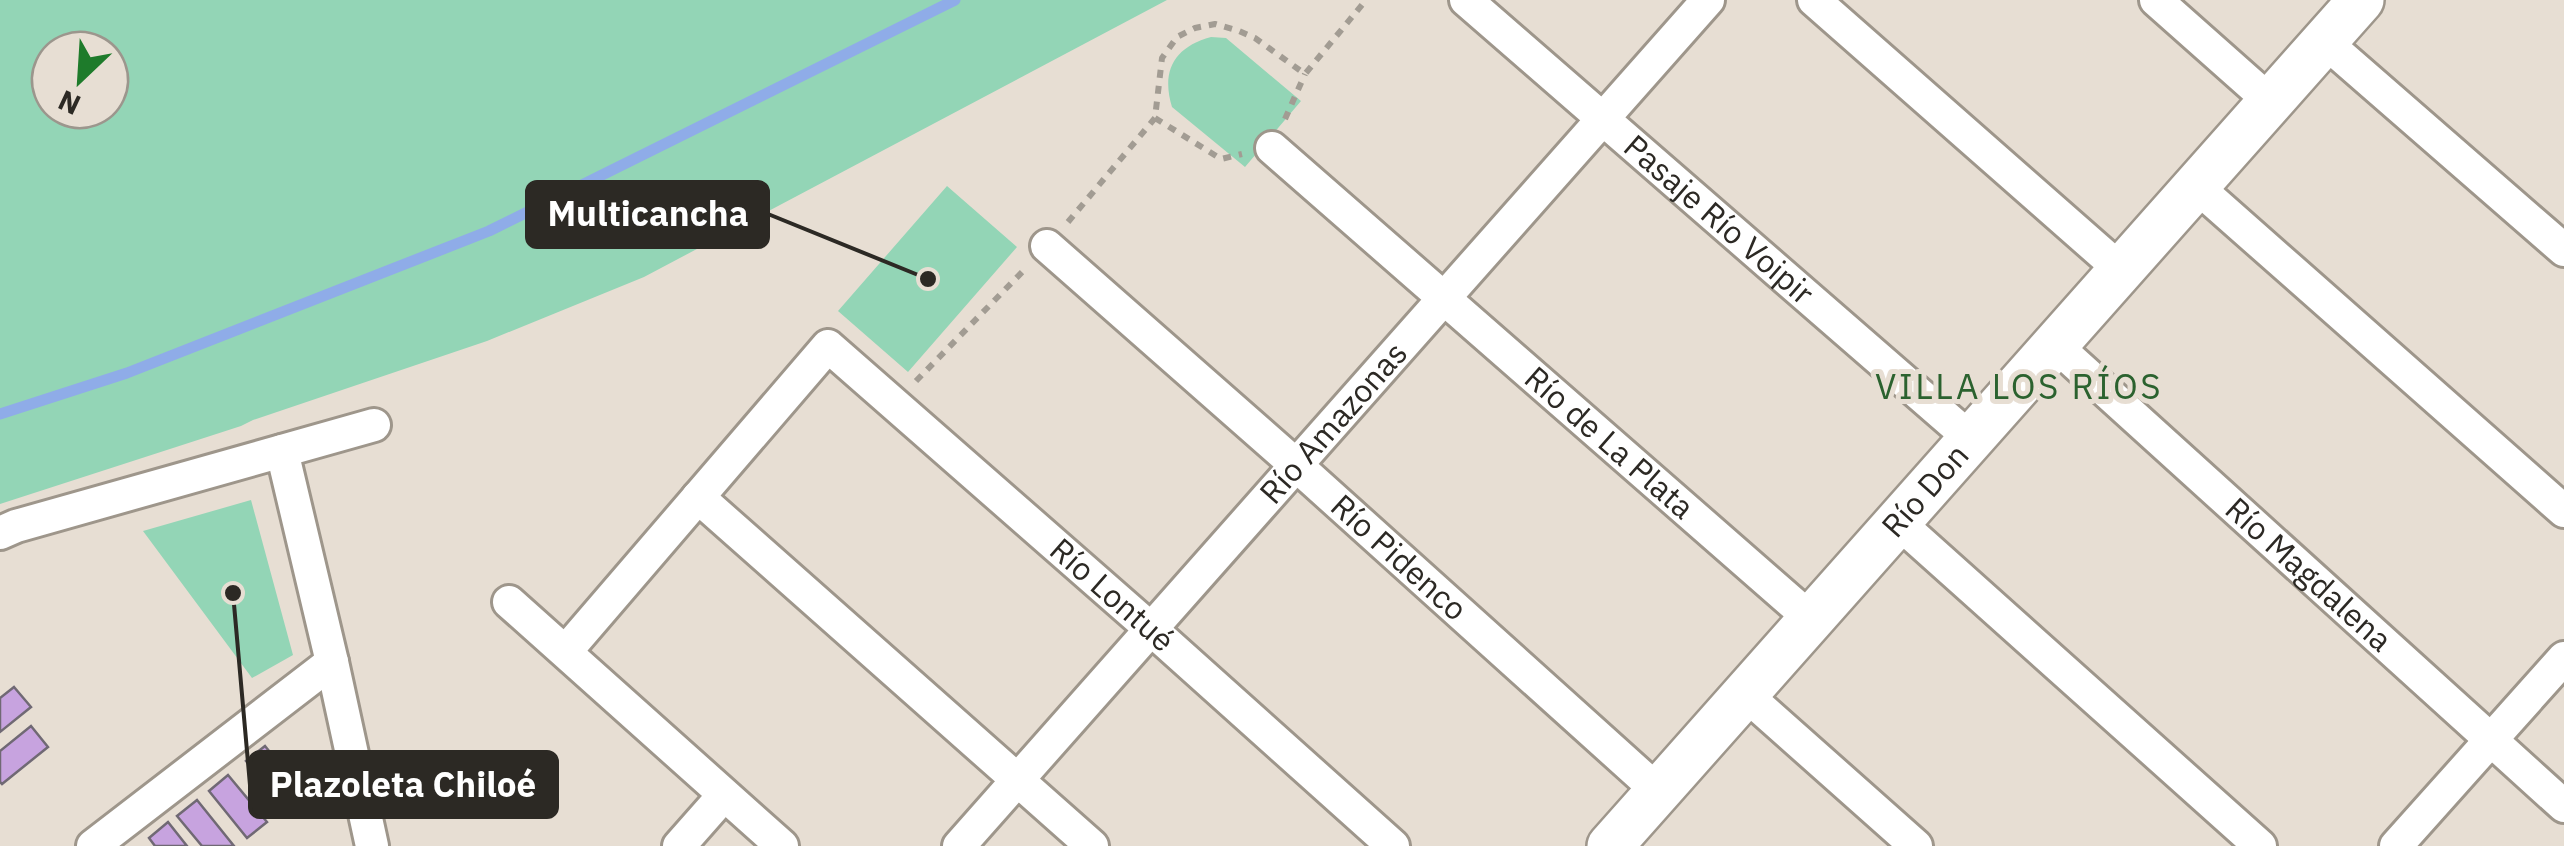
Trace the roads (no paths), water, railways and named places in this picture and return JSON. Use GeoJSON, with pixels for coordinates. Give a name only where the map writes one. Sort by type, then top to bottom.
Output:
{"type":"FeatureCollection","features":[{"type":"Feature","properties":{"kind":"street","name":"Pasaje Río Voipir"},"geometry":{"type":"LineString","coordinates":[[1466,0],[1971,439]]}},
{"type":"Feature","properties":{"kind":"street","name":"Río Amazonas"},"geometry":{"type":"LineString","coordinates":[[959,846],[1708,0]]}},
{"type":"Feature","properties":{"kind":"street"},"geometry":{"type":"LineString","coordinates":[[1814,0],[2121,270]]}},
{"type":"Feature","properties":{"kind":"street"},"geometry":{"type":"LineString","coordinates":[[2156,0],[2270,102]]}},
{"type":"Feature","properties":{"kind":"street","name":"Río Don"},"geometry":{"type":"LineString","coordinates":[[1610,846],[2361,0]]}},
{"type":"Feature","properties":{"kind":"street"},"geometry":{"type":"LineString","coordinates":[[2324,41],[2564,250]]}},
{"type":"Feature","properties":{"kind":"street","name":"Río de La Plata"},"geometry":{"type":"LineString","coordinates":[[1272,148],[1811,619]]}},
{"type":"Feature","properties":{"kind":"street"},"geometry":{"type":"LineString","coordinates":[[2196,186],[2564,511]]}},
{"type":"Feature","properties":{"kind":"street","name":"Río Pidenco"},"geometry":{"type":"LineString","coordinates":[[1047,246],[1658,791]]}},
{"type":"Feature","properties":{"kind":"street","name":"Río Magdalena"},"geometry":{"type":"LineString","coordinates":[[2055,345],[2564,806]]}},
{"type":"Feature","properties":{"kind":"street","name":"Río Lontué"},"geometry":{"type":"LineString","coordinates":[[698,497],[828,346],[1392,846]]}},
{"type":"Feature","properties":{"kind":"street"},"geometry":{"type":"LineString","coordinates":[[0,534],[16,526],[374,424]]}},
{"type":"Feature","properties":{"kind":"street"},"geometry":{"type":"LineString","coordinates":[[282,451],[372,846]]}},
{"type":"Feature","properties":{"kind":"street"},"geometry":{"type":"LineString","coordinates":[[566,651],[698,497],[1092,846]]}},
{"type":"Feature","properties":{"kind":"street"},"geometry":{"type":"LineString","coordinates":[[1898,522],[2260,846]]}},
{"type":"Feature","properties":{"kind":"street"},"geometry":{"type":"LineString","coordinates":[[509,602],[782,846]]}},
{"type":"Feature","properties":{"kind":"street"},"geometry":{"type":"LineString","coordinates":[[2396,846],[2564,658]]}},
{"type":"Feature","properties":{"kind":"street"},"geometry":{"type":"LineString","coordinates":[[93,846],[332,662]]}},
{"type":"Feature","properties":{"kind":"street"},"geometry":{"type":"LineString","coordinates":[[1745,694],[1916,846]]}},
{"type":"Feature","properties":{"kind":"street"},"geometry":{"type":"LineString","coordinates":[[680,846],[724,795]]}},
{"type":"Feature","properties":{"kind":"waterway"},"geometry":{"type":"LineString","coordinates":[[0,414],[127,373],[489,231],[955,0]]}},
{"type":"Feature","properties":{"kind":"place","name":"Multicancha"},"geometry":{"type":"Point","coordinates":[928,279]}},
{"type":"Feature","properties":{"kind":"place","name":"Plazoleta Chiloé"},"geometry":{"type":"Point","coordinates":[233,593]}},
{"type":"Feature","properties":{"kind":"district","name":"VILLA LOS RÍOS"},"geometry":{"type":"Point","coordinates":[2019,387]}}]}
